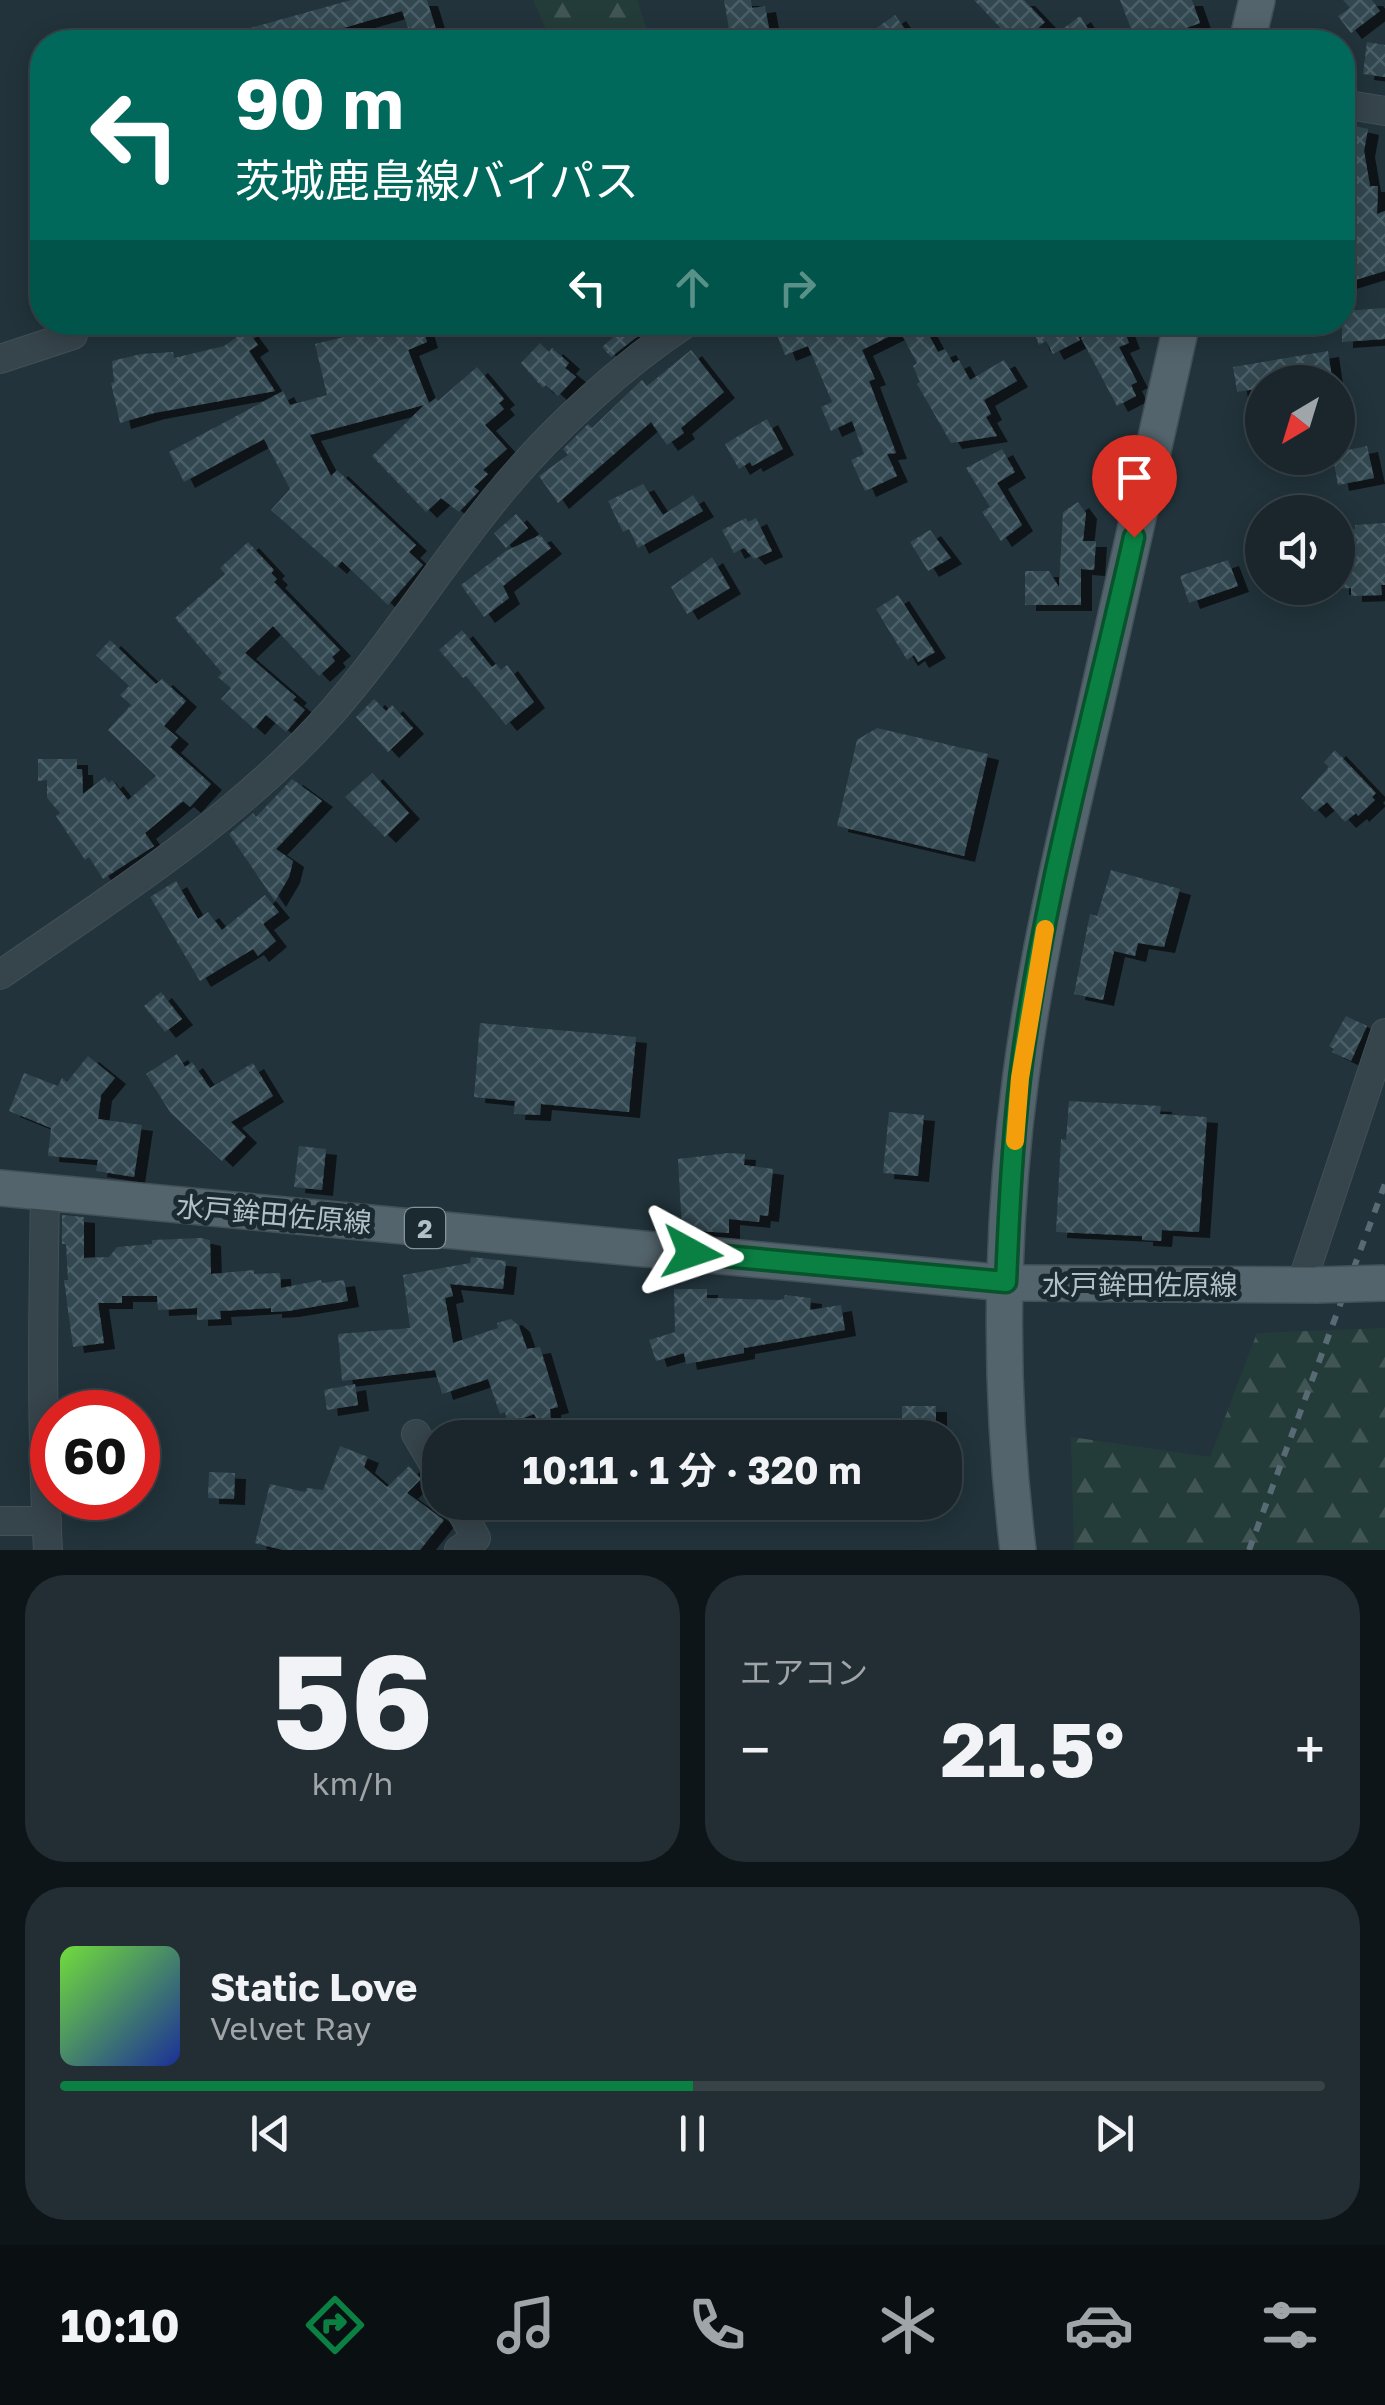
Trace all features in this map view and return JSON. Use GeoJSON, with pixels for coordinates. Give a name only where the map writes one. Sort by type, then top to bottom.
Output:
{"type":"FeatureCollection","features":[{"type":"Feature","properties":{"kind":"main road"},"geometry":{"type":"LineString","coordinates":[[1250,30],[1257,0]]}},
{"type":"Feature","properties":{"kind":"main road"},"geometry":{"type":"LineString","coordinates":[[1018,1550],[1005,1398],[1006,1282],[1020,1078],[1059,859],[1179,335]]}},
{"type":"Feature","properties":{"kind":"main road","name":"水戸鉾田佐原線"},"geometry":{"type":"LineString","coordinates":[[0,1188],[1006,1282],[1385,1283]]}},
{"type":"Feature","properties":{"kind":"street"},"geometry":{"type":"LineString","coordinates":[[1355,106],[1385,111]]}},
{"type":"Feature","properties":{"kind":"street"},"geometry":{"type":"LineString","coordinates":[[0,359],[72,335]]}},
{"type":"Feature","properties":{"kind":"street"},"geometry":{"type":"LineString","coordinates":[[0,975],[203,834],[254,790],[334,709],[532,456],[574,414],[672,335]]}},
{"type":"Feature","properties":{"kind":"street"},"geometry":{"type":"LineString","coordinates":[[1309,1285],[1385,1033]]}},
{"type":"Feature","properties":{"kind":"street"},"geometry":{"type":"LineString","coordinates":[[46,1192],[42,1348],[48,1550]]}},
{"type":"Feature","properties":{"kind":"street"},"geometry":{"type":"LineString","coordinates":[[416,1434],[422,1444]]}},
{"type":"Feature","properties":{"kind":"street"},"geometry":{"type":"LineString","coordinates":[[459,1550],[476,1538],[466,1520]]}},
{"type":"Feature","properties":{"kind":"street"},"geometry":{"type":"LineString","coordinates":[[0,1521],[46,1521]]}},
{"type":"Feature","properties":{"kind":"green space"},"geometry":{"type":"Polygon","coordinates":[[[533,0],[637,0],[647,30],[547,30],[533,0]]]}},
{"type":"Feature","properties":{"kind":"green space"},"geometry":{"type":"Polygon","coordinates":[[[1385,1328],[1385,1550],[1074,1550],[1071,1437],[1210,1457],[1257,1333],[1385,1328]]]}},
{"type":"Feature","properties":{"kind":"building"},"geometry":{"type":"Polygon","coordinates":[[[351,0],[427,0],[436,30],[409,30],[402,11],[336,30],[243,30],[351,0]]]}},
{"type":"Feature","properties":{"kind":"building"},"geometry":{"type":"Polygon","coordinates":[[[724,0],[751,0],[752,8],[765,6],[769,28],[729,30],[724,0]]]}},
{"type":"Feature","properties":{"kind":"building"},"geometry":{"type":"Polygon","coordinates":[[[974,0],[1024,0],[1045,22],[1036,30],[1003,30],[974,0]]]}},
{"type":"Feature","properties":{"kind":"building"},"geometry":{"type":"Polygon","coordinates":[[[1120,0],[1192,0],[1200,23],[1180,30],[1131,30],[1120,0]]]}},
{"type":"Feature","properties":{"kind":"building"},"geometry":{"type":"Polygon","coordinates":[[[1343,0],[1372,0],[1380,11],[1355,30],[1349,30],[1338,16],[1350,8],[1343,0]]]}},
{"type":"Feature","properties":{"kind":"building"},"geometry":{"type":"Polygon","coordinates":[[[895,15],[906,30],[876,30],[895,15]]]}},
{"type":"Feature","properties":{"kind":"building"},"geometry":{"type":"Polygon","coordinates":[[[1080,16],[1089,30],[1061,30],[1080,16]]]}},
{"type":"Feature","properties":{"kind":"building"},"geometry":{"type":"Polygon","coordinates":[[[1367,42],[1385,45],[1385,77],[1363,74],[1367,42]]]}},
{"type":"Feature","properties":{"kind":"building"},"geometry":{"type":"Polygon","coordinates":[[[1355,126],[1368,129],[1364,151],[1370,186],[1378,186],[1377,214],[1385,211],[1385,271],[1355,280],[1355,126]]]}},
{"type":"Feature","properties":{"kind":"building"},"geometry":{"type":"Polygon","coordinates":[[[1385,308],[1385,339],[1342,342],[1342,335],[1355,335],[1355,310],[1385,308]]]}},
{"type":"Feature","properties":{"kind":"building"},"geometry":{"type":"Polygon","coordinates":[[[240,335],[251,335],[258,345],[249,351],[275,391],[120,423],[111,383],[112,361],[173,352],[174,358],[224,346],[240,335]]]}},
{"type":"Feature","properties":{"kind":"building"},"geometry":{"type":"Polygon","coordinates":[[[352,335],[425,335],[427,342],[408,350],[429,403],[436,398],[438,401],[477,367],[504,399],[499,403],[504,409],[485,425],[507,449],[483,470],[488,474],[474,487],[479,491],[459,512],[441,498],[426,512],[372,456],[424,405],[310,435],[331,476],[337,470],[416,545],[409,552],[423,565],[388,605],[342,561],[336,568],[271,510],[290,489],[264,439],[184,482],[169,452],[283,391],[290,405],[327,395],[315,344],[352,335]]]}},
{"type":"Feature","properties":{"kind":"building"},"geometry":{"type":"Polygon","coordinates":[[[616,335],[639,335],[611,357],[602,347],[616,335]]]}},
{"type":"Feature","properties":{"kind":"building"},"geometry":{"type":"Polygon","coordinates":[[[777,335],[892,335],[862,350],[875,379],[869,381],[896,453],[887,454],[897,476],[865,491],[851,460],[864,454],[852,421],[831,431],[821,407],[832,402],[808,346],[785,355],[777,335]]]}},
{"type":"Feature","properties":{"kind":"building"},"geometry":{"type":"Polygon","coordinates":[[[902,335],[929,335],[938,352],[945,349],[953,363],[959,360],[970,380],[1004,360],[1017,381],[984,400],[991,414],[986,417],[997,436],[951,443],[917,384],[920,382],[913,366],[917,363],[902,335]]]}},
{"type":"Feature","properties":{"kind":"building"},"geometry":{"type":"Polygon","coordinates":[[[1035,335],[1077,335],[1080,340],[1053,354],[1046,341],[1039,345],[1035,335]]]}},
{"type":"Feature","properties":{"kind":"building"},"geometry":{"type":"Polygon","coordinates":[[[1126,335],[1129,343],[1119,347],[1137,382],[1131,385],[1136,396],[1117,406],[1081,338],[1126,335]]]}},
{"type":"Feature","properties":{"kind":"building"},"geometry":{"type":"Polygon","coordinates":[[[540,343],[569,363],[565,368],[576,377],[558,396],[546,385],[543,388],[521,363],[540,343]]]}},
{"type":"Feature","properties":{"kind":"building"},"geometry":{"type":"Polygon","coordinates":[[[691,350],[724,392],[667,445],[651,422],[558,503],[539,476],[568,455],[563,449],[588,424],[592,428],[642,380],[647,386],[691,350]]]}},
{"type":"Feature","properties":{"kind":"building"},"geometry":{"type":"Polygon","coordinates":[[[1328,351],[1330,365],[1245,365],[1245,391],[1237,392],[1233,367],[1328,351]]]}},
{"type":"Feature","properties":{"kind":"building"},"geometry":{"type":"Polygon","coordinates":[[[767,419],[783,449],[739,469],[725,444],[767,419]]]}},
{"type":"Feature","properties":{"kind":"building"},"geometry":{"type":"Polygon","coordinates":[[[1367,446],[1374,478],[1338,485],[1336,475],[1355,475],[1355,448],[1367,446]]]}},
{"type":"Feature","properties":{"kind":"building"},"geometry":{"type":"Polygon","coordinates":[[[1002,449],[1015,472],[997,483],[1022,525],[1001,541],[982,512],[990,507],[966,468],[1002,449]]]}},
{"type":"Feature","properties":{"kind":"building"},"geometry":{"type":"Polygon","coordinates":[[[643,484],[663,515],[693,495],[703,511],[638,548],[629,529],[623,532],[608,501],[643,484]]]}},
{"type":"Feature","properties":{"kind":"building"},"geometry":{"type":"Polygon","coordinates":[[[1078,502],[1086,513],[1083,541],[1096,541],[1094,570],[1081,569],[1081,605],[1025,605],[1025,571],[1049,571],[1059,587],[1063,512],[1078,502]]]}},
{"type":"Feature","properties":{"kind":"building"},"geometry":{"type":"Polygon","coordinates":[[[516,514],[528,528],[506,548],[494,533],[516,514]]]}},
{"type":"Feature","properties":{"kind":"building"},"geometry":{"type":"Polygon","coordinates":[[[746,518],[748,522],[756,518],[772,551],[754,559],[744,548],[734,553],[722,530],[746,518]]]}},
{"type":"Feature","properties":{"kind":"building"},"geometry":{"type":"Polygon","coordinates":[[[1385,523],[1382,595],[1355,596],[1355,525],[1385,523]]]}},
{"type":"Feature","properties":{"kind":"building"},"geometry":{"type":"Polygon","coordinates":[[[930,530],[951,558],[928,571],[910,542],[930,530]]]}},
{"type":"Feature","properties":{"kind":"building"},"geometry":{"type":"Polygon","coordinates":[[[540,535],[551,548],[503,586],[509,598],[484,617],[461,585],[506,551],[540,535]]]}},
{"type":"Feature","properties":{"kind":"building"},"geometry":{"type":"Polygon","coordinates":[[[248,542],[274,570],[274,582],[340,650],[332,657],[335,661],[319,676],[273,626],[245,653],[296,697],[293,700],[305,710],[286,732],[266,715],[254,729],[221,699],[231,688],[218,677],[222,673],[175,618],[225,574],[220,568],[248,542]]]}},
{"type":"Feature","properties":{"kind":"building"},"geometry":{"type":"Polygon","coordinates":[[[712,557],[730,588],[687,614],[671,587],[712,557]]]}},
{"type":"Feature","properties":{"kind":"building"},"geometry":{"type":"Polygon","coordinates":[[[1228,560],[1238,586],[1189,603],[1180,576],[1228,560]]]}},
{"type":"Feature","properties":{"kind":"building"},"geometry":{"type":"Polygon","coordinates":[[[898,595],[935,652],[918,662],[914,655],[907,660],[876,609],[898,595]]]}},
{"type":"Feature","properties":{"kind":"building"},"geometry":{"type":"Polygon","coordinates":[[[462,630],[492,667],[496,664],[501,670],[507,665],[534,702],[506,725],[439,650],[462,630]]]}},
{"type":"Feature","properties":{"kind":"building"},"geometry":{"type":"Polygon","coordinates":[[[110,640],[156,684],[162,679],[186,701],[164,726],[178,738],[170,747],[211,784],[190,807],[183,801],[145,833],[154,846],[103,879],[89,857],[85,860],[56,816],[60,813],[47,798],[47,780],[38,781],[38,759],[77,759],[77,769],[82,769],[83,794],[105,777],[128,800],[156,776],[108,730],[131,705],[120,695],[129,686],[96,655],[110,640]]]}},
{"type":"Feature","properties":{"kind":"building"},"geometry":{"type":"Polygon","coordinates":[[[374,699],[386,711],[392,705],[413,728],[388,752],[356,717],[374,699]]]}},
{"type":"Feature","properties":{"kind":"building"},"geometry":{"type":"Polygon","coordinates":[[[877,728],[988,754],[964,856],[837,826],[857,740],[877,728]]]}},
{"type":"Feature","properties":{"kind":"building"},"geometry":{"type":"Polygon","coordinates":[[[1335,750],[1376,793],[1372,797],[1375,800],[1358,816],[1356,813],[1345,822],[1327,802],[1315,812],[1301,798],[1329,767],[1324,762],[1335,750]]]}},
{"type":"Feature","properties":{"kind":"building"},"geometry":{"type":"Polygon","coordinates":[[[372,773],[409,813],[385,837],[345,797],[372,773]]]}},
{"type":"Feature","properties":{"kind":"building"},"geometry":{"type":"Polygon","coordinates":[[[292,779],[322,801],[276,849],[293,861],[275,901],[229,834],[253,813],[256,817],[292,779]]]}},
{"type":"Feature","properties":{"kind":"building"},"geometry":{"type":"Polygon","coordinates":[[[1111,870],[1180,889],[1164,947],[1138,943],[1135,956],[1114,951],[1103,1000],[1074,994],[1090,914],[1097,916],[1111,870]]]}},
{"type":"Feature","properties":{"kind":"building"},"geometry":{"type":"Polygon","coordinates":[[[176,881],[198,919],[208,912],[222,930],[265,895],[279,912],[263,924],[276,941],[258,956],[253,949],[200,981],[150,897],[176,881]]]}},
{"type":"Feature","properties":{"kind":"building"},"geometry":{"type":"Polygon","coordinates":[[[161,992],[182,1019],[165,1032],[144,1006],[161,992]]]}},
{"type":"Feature","properties":{"kind":"building"},"geometry":{"type":"Polygon","coordinates":[[[1346,1016],[1367,1026],[1351,1061],[1332,1052],[1334,1049],[1329,1046],[1346,1016]]]}},
{"type":"Feature","properties":{"kind":"building"},"geometry":{"type":"Polygon","coordinates":[[[480,1023],[636,1037],[629,1112],[541,1104],[540,1115],[514,1114],[515,1101],[474,1097],[480,1023]]]}},
{"type":"Feature","properties":{"kind":"building"},"geometry":{"type":"Polygon","coordinates":[[[177,1054],[185,1067],[192,1062],[210,1088],[253,1063],[273,1096],[231,1122],[246,1137],[222,1161],[170,1112],[146,1074],[177,1054]]]}},
{"type":"Feature","properties":{"kind":"building"},"geometry":{"type":"Polygon","coordinates":[[[88,1056],[115,1078],[101,1095],[98,1119],[142,1125],[134,1177],[96,1171],[98,1160],[48,1156],[51,1128],[9,1111],[24,1073],[58,1086],[62,1078],[67,1082],[88,1056]]]}},
{"type":"Feature","properties":{"kind":"building"},"geometry":{"type":"Polygon","coordinates":[[[1069,1101],[1161,1106],[1160,1114],[1207,1117],[1199,1232],[1162,1230],[1161,1241],[1142,1240],[1142,1236],[1056,1232],[1061,1139],[1066,1140],[1069,1101]]]}},
{"type":"Feature","properties":{"kind":"building"},"geometry":{"type":"Polygon","coordinates":[[[889,1112],[924,1115],[918,1176],[883,1173],[889,1112]]]}},
{"type":"Feature","properties":{"kind":"building"},"geometry":{"type":"Polygon","coordinates":[[[299,1146],[326,1149],[322,1190],[294,1187],[299,1146]]]}},
{"type":"Feature","properties":{"kind":"building"},"geometry":{"type":"Polygon","coordinates":[[[745,1154],[744,1165],[773,1169],[768,1216],[760,1215],[759,1222],[729,1219],[729,1233],[682,1230],[678,1159],[745,1154]]]}},
{"type":"Feature","properties":{"kind":"building"},"geometry":{"type":"Polygon","coordinates":[[[62,1215],[84,1217],[84,1258],[109,1257],[117,1247],[152,1244],[152,1240],[201,1238],[210,1240],[211,1274],[254,1270],[254,1274],[280,1273],[281,1288],[344,1280],[348,1301],[288,1311],[220,1311],[221,1319],[197,1320],[197,1308],[158,1310],[157,1296],[122,1296],[122,1303],[98,1303],[104,1343],[73,1347],[64,1280],[68,1280],[62,1215]]]}},
{"type":"Feature","properties":{"kind":"building"},"geometry":{"type":"Polygon","coordinates":[[[471,1257],[506,1261],[503,1289],[450,1284],[453,1296],[445,1298],[453,1343],[498,1328],[497,1323],[511,1319],[519,1326],[527,1349],[540,1347],[558,1407],[550,1409],[551,1420],[537,1420],[534,1414],[507,1420],[505,1412],[500,1414],[488,1379],[442,1394],[435,1370],[342,1381],[338,1334],[410,1328],[403,1275],[470,1263],[471,1257]]]}},
{"type":"Feature","properties":{"kind":"building"},"geometry":{"type":"Polygon","coordinates":[[[674,1289],[707,1289],[707,1298],[811,1298],[810,1310],[841,1305],[845,1330],[744,1348],[744,1353],[686,1364],[684,1353],[656,1361],[649,1340],[675,1332],[674,1289]]]}},
{"type":"Feature","properties":{"kind":"building"},"geometry":{"type":"Polygon","coordinates":[[[355,1384],[358,1405],[327,1410],[324,1390],[355,1384]]]}},
{"type":"Feature","properties":{"kind":"building"},"geometry":{"type":"Polygon","coordinates":[[[902,1406],[936,1406],[936,1420],[902,1420],[902,1406]]]}},
{"type":"Feature","properties":{"kind":"building"},"geometry":{"type":"Polygon","coordinates":[[[340,1446],[368,1457],[364,1467],[387,1487],[409,1466],[421,1479],[407,1493],[422,1504],[422,1520],[444,1520],[420,1550],[283,1550],[255,1543],[270,1484],[305,1492],[307,1488],[323,1490],[340,1446]]]}},
{"type":"Feature","properties":{"kind":"building"},"geometry":{"type":"Polygon","coordinates":[[[209,1472],[235,1473],[234,1499],[208,1498],[209,1472]]]}},
{"type":"Feature","properties":{"kind":"railway"},"geometry":{"type":"LineString","coordinates":[[1249,1550],[1385,1184]]}},
{"type":"Feature","properties":{"kind":"slow traffic"},"geometry":{"type":"LineString","coordinates":[[1015,1141],[1020,1078],[1045,929]]}},
{"type":"Feature","properties":{"kind":"route"},"geometry":{"type":"LineString","coordinates":[[692,1253],[1006,1282],[1020,1078],[1038,966],[1134,537]]}}]}
